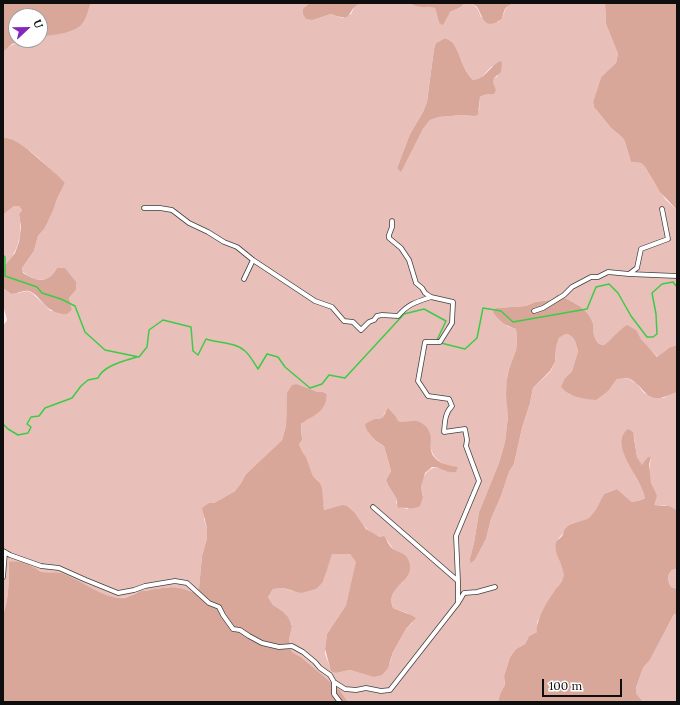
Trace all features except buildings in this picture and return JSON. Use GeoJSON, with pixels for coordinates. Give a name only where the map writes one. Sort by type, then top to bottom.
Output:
{"type":"FeatureCollection","features":[{"type":"Feature","properties":{"kind":"street"},"geometry":{"type":"LineString","coordinates":[[144,208],[172,210],[189,223],[224,242],[237,247],[253,260],[315,301],[332,307],[344,321],[353,322],[361,330],[377,316],[398,316],[405,307],[412,303],[431,297]]}},
{"type":"Feature","properties":{"kind":"street"},"geometry":{"type":"LineString","coordinates":[[630,274],[637,268],[641,249],[668,239],[662,209]]}},
{"type":"Feature","properties":{"kind":"street"},"geometry":{"type":"LineString","coordinates":[[392,221],[389,238],[401,248],[409,260],[416,283],[431,297],[453,302],[452,323],[440,342],[425,342],[418,381],[428,396],[449,399],[452,406],[448,410],[445,418],[444,432],[465,429],[466,446],[479,481],[456,536],[458,603]]}},
{"type":"Feature","properties":{"kind":"street"},"geometry":{"type":"LineString","coordinates":[[244,279],[253,260]]}},
{"type":"Feature","properties":{"kind":"street"},"geometry":{"type":"LineString","coordinates":[[534,311],[543,308],[564,295],[572,287],[608,272],[677,276]]}},
{"type":"Feature","properties":{"kind":"street"},"geometry":{"type":"LineString","coordinates":[[373,507],[458,581]]}},
{"type":"Feature","properties":{"kind":"street"},"geometry":{"type":"LineString","coordinates":[[3,577],[4,551]]}},
{"type":"Feature","properties":{"kind":"street"},"geometry":{"type":"LineString","coordinates":[[4,551],[10,555],[41,566],[59,568],[118,593],[145,586],[175,581],[187,583],[209,603],[219,607],[233,628],[240,630],[262,643],[279,647],[292,646],[303,652],[315,662],[320,668],[330,675],[334,682],[345,689],[356,690],[366,688],[381,691],[390,690],[458,603],[464,593],[477,592],[494,587]]}},
{"type":"Feature","properties":{"kind":"street"},"geometry":{"type":"LineString","coordinates":[[334,682],[334,694],[340,702]]}},
{"type":"Feature","properties":{"kind":"shaded area"},"geometry":{"type":"Polygon","coordinates":[[[3,3],[91,3],[80,26],[71,31],[48,36],[48,8],[8,8],[8,48],[3,52],[3,3]]]}},
{"type":"Feature","properties":{"kind":"shaded area"},"geometry":{"type":"Polygon","coordinates":[[[91,3],[309,3],[305,7],[313,20],[331,14],[342,18],[351,14],[355,5],[361,3],[408,3],[423,7],[427,5],[435,8],[439,23],[450,12],[461,7],[465,3],[476,7],[481,17],[498,22],[502,19],[507,7],[515,3],[605,3],[606,24],[618,54],[616,63],[601,77],[593,102],[594,107],[611,128],[623,138],[631,162],[641,163],[645,167],[666,200],[677,210],[677,345],[665,351],[658,357],[647,347],[638,335],[616,335],[604,345],[599,344],[594,334],[592,321],[586,312],[578,305],[558,294],[550,300],[535,302],[526,306],[496,308],[507,326],[516,329],[516,350],[507,379],[508,416],[505,442],[499,463],[479,512],[470,558],[475,560],[486,539],[491,519],[509,472],[514,464],[533,388],[550,372],[555,362],[556,347],[559,338],[562,335],[568,334],[572,337],[578,351],[572,371],[565,378],[569,394],[580,398],[611,387],[617,379],[629,379],[637,384],[644,393],[663,398],[677,392],[677,510],[664,505],[654,505],[653,486],[649,471],[651,456],[642,466],[637,457],[634,437],[623,437],[622,446],[635,476],[645,493],[645,498],[632,502],[617,489],[604,494],[597,510],[592,516],[581,522],[573,523],[558,539],[555,548],[563,569],[563,579],[553,593],[537,622],[537,632],[529,636],[525,644],[516,649],[510,657],[504,676],[505,686],[500,694],[498,702],[348,702],[340,690],[301,657],[292,652],[289,640],[292,625],[281,610],[273,605],[268,597],[273,589],[283,588],[292,591],[323,582],[331,554],[350,554],[357,562],[346,605],[327,634],[325,654],[330,667],[336,673],[350,670],[373,677],[390,663],[393,652],[406,629],[413,622],[407,613],[393,608],[392,604],[393,593],[403,582],[404,555],[393,549],[387,540],[370,532],[355,513],[333,508],[324,510],[320,483],[313,476],[299,444],[302,435],[301,424],[321,408],[326,400],[327,394],[297,384],[287,398],[286,426],[282,440],[246,474],[235,491],[214,503],[209,503],[204,519],[207,528],[207,538],[202,556],[199,588],[195,593],[178,588],[169,588],[142,591],[126,597],[113,598],[106,596],[62,573],[43,572],[9,562],[8,595],[3,615],[3,326],[7,320],[3,305],[3,288],[11,294],[28,291],[51,311],[72,309],[69,298],[76,290],[65,268],[57,268],[51,276],[44,280],[33,278],[23,272],[22,268],[34,251],[38,236],[45,228],[65,183],[44,163],[19,143],[3,137],[3,52],[8,47],[48,48],[48,36],[62,33],[85,18],[91,3]],[[445,38],[436,43],[427,102],[410,134],[397,168],[401,171],[423,129],[430,120],[439,117],[463,115],[473,116],[479,110],[480,97],[489,95],[494,78],[498,76],[492,66],[479,80],[473,80],[466,72],[453,43],[445,38]],[[385,412],[383,417],[374,419],[366,424],[366,427],[372,437],[384,446],[391,471],[386,480],[396,498],[396,503],[407,509],[423,497],[421,488],[424,477],[428,471],[437,467],[446,471],[449,466],[442,463],[434,456],[431,448],[429,431],[413,421],[398,421],[385,412]]]}},
{"type":"Feature","properties":{"kind":"shaded area"},"geometry":{"type":"Polygon","coordinates":[[[309,3],[361,3],[356,6],[347,16],[339,17],[331,14],[313,20],[306,19],[303,14],[303,9],[309,3]]]}},
{"type":"Feature","properties":{"kind":"shaded area"},"geometry":{"type":"Polygon","coordinates":[[[408,3],[465,3],[461,7],[450,12],[443,25],[439,23],[435,8],[420,7],[408,3]]]}},
{"type":"Feature","properties":{"kind":"shaded area"},"geometry":{"type":"Polygon","coordinates":[[[470,3],[515,3],[506,8],[502,19],[490,24],[484,20],[476,6],[470,3]]]}},
{"type":"Feature","properties":{"kind":"shaded area"},"geometry":{"type":"Polygon","coordinates":[[[605,3],[677,3],[677,210],[660,192],[645,167],[641,163],[631,162],[623,138],[611,128],[594,107],[593,102],[601,77],[616,63],[618,54],[606,24],[605,3]]]}},
{"type":"Feature","properties":{"kind":"shaded area"},"geometry":{"type":"Polygon","coordinates":[[[445,38],[453,43],[466,72],[473,80],[481,78],[501,61],[501,72],[494,78],[493,83],[496,90],[494,94],[480,97],[478,115],[439,117],[430,120],[423,129],[401,172],[397,168],[410,134],[427,102],[434,49],[436,43],[445,38]]]}},
{"type":"Feature","properties":{"kind":"shaded area"},"geometry":{"type":"Polygon","coordinates":[[[3,137],[22,145],[65,183],[45,228],[38,236],[34,251],[22,268],[23,273],[33,278],[44,280],[51,276],[57,268],[65,268],[76,282],[76,290],[69,298],[72,309],[66,314],[49,309],[36,295],[29,291],[11,294],[3,288],[3,268],[15,253],[19,242],[21,227],[19,214],[22,210],[19,206],[14,206],[3,215],[3,137]]]}},
{"type":"Feature","properties":{"kind":"shaded area"},"geometry":{"type":"Polygon","coordinates":[[[14,206],[19,206],[22,210],[19,214],[20,236],[16,250],[3,268],[3,215],[14,206]]]}},
{"type":"Feature","properties":{"kind":"shaded area"},"geometry":{"type":"Polygon","coordinates":[[[558,294],[578,305],[586,312],[592,321],[594,334],[599,344],[604,345],[627,325],[636,330],[641,339],[657,357],[669,348],[677,345],[677,392],[657,398],[649,396],[630,379],[617,379],[608,391],[596,400],[573,396],[561,387],[565,378],[572,371],[578,351],[575,341],[568,334],[559,338],[556,347],[555,362],[550,371],[533,388],[514,464],[509,472],[491,519],[486,539],[475,560],[470,563],[479,512],[499,463],[505,442],[508,416],[506,395],[507,379],[516,350],[517,340],[516,329],[503,323],[493,312],[496,308],[526,306],[535,302],[550,300],[558,294]]]}},
{"type":"Feature","properties":{"kind":"shaded area"},"geometry":{"type":"Polygon","coordinates":[[[297,384],[327,394],[324,405],[318,413],[301,424],[302,440],[299,444],[306,457],[313,476],[320,483],[322,488],[324,510],[343,505],[347,506],[355,513],[366,529],[380,537],[384,536],[393,549],[403,554],[408,559],[410,567],[409,573],[393,593],[393,608],[416,618],[406,629],[393,652],[388,668],[382,675],[373,677],[350,670],[336,673],[331,671],[325,649],[327,634],[346,605],[356,562],[350,554],[332,554],[323,582],[316,589],[301,593],[283,588],[273,589],[268,597],[273,605],[288,617],[292,626],[289,640],[292,652],[301,657],[340,690],[348,702],[3,702],[3,615],[8,595],[9,562],[21,562],[43,572],[62,573],[96,591],[118,598],[127,597],[141,591],[168,588],[178,588],[195,593],[199,588],[202,556],[207,538],[207,528],[202,508],[209,503],[214,503],[235,491],[246,474],[282,440],[286,426],[287,393],[292,385],[297,384]]]}},
{"type":"Feature","properties":{"kind":"shaded area"},"geometry":{"type":"Polygon","coordinates":[[[388,408],[398,421],[417,421],[424,425],[430,433],[431,450],[435,458],[442,463],[458,467],[456,472],[453,472],[432,467],[425,473],[421,487],[423,497],[420,506],[417,507],[398,508],[396,498],[386,480],[391,471],[384,446],[367,431],[365,424],[374,419],[383,417],[388,408]]]}},
{"type":"Feature","properties":{"kind":"shaded area"},"geometry":{"type":"Polygon","coordinates":[[[628,429],[633,432],[637,457],[642,465],[647,458],[651,456],[649,465],[651,482],[657,496],[654,505],[669,506],[677,510],[677,569],[672,570],[668,578],[671,587],[677,589],[677,614],[674,614],[650,660],[643,668],[636,688],[636,693],[643,702],[498,702],[505,685],[504,676],[510,657],[516,649],[525,644],[529,636],[537,632],[538,622],[543,611],[552,594],[561,583],[563,569],[555,547],[556,542],[563,535],[565,529],[571,524],[590,517],[597,509],[604,494],[617,489],[632,502],[645,498],[639,482],[624,453],[622,444],[623,436],[628,429]]]}},
{"type":"Feature","properties":{"kind":"shaded area"},"geometry":{"type":"Polygon","coordinates":[[[677,569],[677,589],[671,587],[668,578],[672,570],[677,569]]]}},
{"type":"Feature","properties":{"kind":"shaded area"},"geometry":{"type":"Polygon","coordinates":[[[674,614],[677,614],[677,702],[643,702],[636,693],[636,688],[643,668],[650,660],[674,614]]]}},
{"type":"Feature","properties":{"kind":"waterway"},"geometry":{"type":"LineString","coordinates":[[3,255],[5,257],[5,276],[37,287],[42,293],[61,299],[75,306],[85,332],[105,350],[139,357],[147,347],[149,330],[163,320],[191,327],[193,351],[198,355],[206,339],[231,344],[241,348],[249,355],[258,369],[267,354],[278,357],[285,367],[310,388],[322,384],[329,375],[345,378],[404,314],[424,309],[446,321],[437,340]]}},
{"type":"Feature","properties":{"kind":"waterway"},"geometry":{"type":"LineString","coordinates":[[441,343],[465,349],[477,338],[483,308],[501,311],[513,322],[587,309],[596,287],[609,284],[618,293],[631,316],[647,337],[653,337],[657,334],[656,314],[652,293],[662,284],[673,282],[677,287]]}},
{"type":"Feature","properties":{"kind":"waterway"},"geometry":{"type":"LineString","coordinates":[[3,424],[18,435],[28,433],[31,427],[27,424],[31,417],[39,416],[45,408],[72,398],[81,386],[88,380],[98,378],[110,367],[137,357]]}}]}
